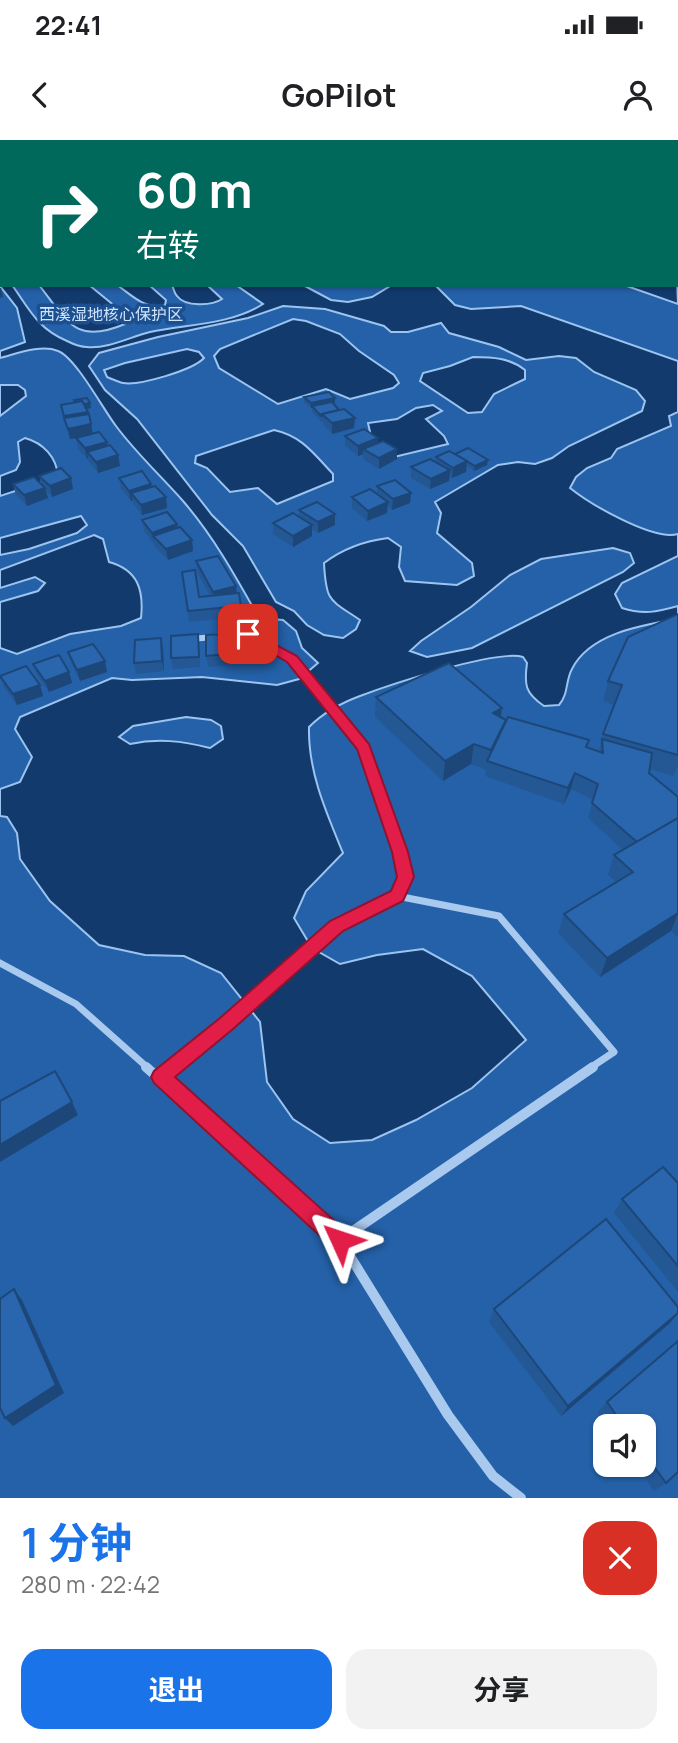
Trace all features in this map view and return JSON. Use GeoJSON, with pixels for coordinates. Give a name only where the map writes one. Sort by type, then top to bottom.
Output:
{"type":"FeatureCollection","features":[{"type":"Feature","properties":{"kind":"street"},"geometry":{"type":"LineString","coordinates":[[183,639],[248,634],[292,659],[342,717],[364,747],[400,852],[406,877],[397,896]]}},
{"type":"Feature","properties":{"kind":"street"},"geometry":{"type":"LineString","coordinates":[[160,1077],[226,1024],[337,926],[397,896],[499,916],[614,1052],[340,1240]]}},
{"type":"Feature","properties":{"kind":"street"},"geometry":{"type":"LineString","coordinates":[[0,963],[76,1004],[340,1240],[448,1415],[493,1476],[521,1498]]}},
{"type":"Feature","properties":{"kind":"green space","name":"西溪湿地核心保护区"},"geometry":{"type":"Polygon","coordinates":[[[0,287],[678,287],[678,1498],[0,1498],[0,287]]]}},
{"type":"Feature","properties":{"kind":"shaded area"},"geometry":{"type":"Polygon","coordinates":[[[1,287],[13,287],[41,324],[57,336],[74,344],[95,347],[150,332],[222,320],[263,304],[239,287],[307,287],[331,300],[348,302],[372,297],[389,287],[437,287],[455,305],[471,309],[521,306],[678,361],[678,412],[669,416],[671,426],[617,449],[611,458],[587,468],[576,477],[570,488],[638,527],[667,535],[678,534],[678,556],[622,583],[615,594],[622,608],[630,610],[650,612],[678,606],[678,619],[634,628],[591,647],[572,669],[559,705],[544,706],[533,697],[526,683],[527,663],[523,657],[510,656],[468,663],[374,691],[339,705],[309,727],[315,776],[343,853],[306,891],[294,918],[312,948],[340,964],[377,955],[423,949],[472,976],[526,1040],[472,1088],[416,1120],[372,1140],[330,1143],[293,1119],[267,1082],[260,1022],[221,973],[184,956],[145,955],[99,945],[50,901],[20,859],[17,833],[7,817],[0,816],[0,789],[20,782],[32,757],[15,729],[20,717],[112,678],[132,680],[202,677],[277,685],[299,679],[318,663],[302,648],[296,631],[283,620],[259,618],[205,529],[124,436],[73,363],[51,349],[29,350],[0,358],[0,351],[25,342],[17,308],[1,287]],[[283,306],[248,318],[99,353],[89,366],[105,390],[137,419],[212,515],[243,546],[276,602],[294,611],[307,625],[324,635],[343,638],[356,629],[360,620],[331,598],[326,585],[324,563],[354,546],[388,538],[401,547],[399,567],[405,581],[457,585],[474,576],[472,563],[437,533],[441,513],[435,502],[498,465],[518,462],[535,464],[552,458],[569,446],[642,411],[645,401],[636,390],[594,372],[576,358],[559,356],[526,360],[499,347],[449,333],[441,323],[408,332],[391,332],[384,326],[325,309],[283,306]],[[613,548],[541,559],[510,575],[410,651],[427,657],[472,648],[623,572],[634,563],[630,553],[613,548]],[[186,717],[133,726],[119,737],[130,744],[170,741],[210,748],[223,739],[221,726],[211,720],[186,717]]]}},
{"type":"Feature","properties":{"kind":"shaded area"},"geometry":{"type":"Polygon","coordinates":[[[41,287],[91,287],[127,316],[125,324],[108,330],[83,331],[58,310],[41,287]]]}},
{"type":"Feature","properties":{"kind":"shaded area"},"geometry":{"type":"Polygon","coordinates":[[[120,287],[151,287],[166,300],[165,305],[151,306],[120,287]]]}},
{"type":"Feature","properties":{"kind":"shaded area"},"geometry":{"type":"Polygon","coordinates":[[[173,287],[209,287],[222,299],[205,304],[192,304],[176,295],[173,287]]]}},
{"type":"Feature","properties":{"kind":"shaded area"},"geometry":{"type":"Polygon","coordinates":[[[630,287],[677,287],[678,304],[630,287]]]}},
{"type":"Feature","properties":{"kind":"shaded area"},"geometry":{"type":"Polygon","coordinates":[[[293,319],[340,334],[394,375],[399,383],[393,388],[350,399],[326,389],[278,404],[219,368],[214,356],[220,349],[293,319]]]}},
{"type":"Feature","properties":{"kind":"shaded area"},"geometry":{"type":"Polygon","coordinates":[[[187,349],[199,352],[204,358],[178,372],[153,380],[123,383],[107,377],[104,370],[125,363],[187,349]]]}},
{"type":"Feature","properties":{"kind":"shaded area"},"geometry":{"type":"Polygon","coordinates":[[[473,357],[494,358],[513,363],[525,370],[525,379],[494,394],[482,412],[468,413],[420,381],[423,373],[473,357]]]}},
{"type":"Feature","properties":{"kind":"shaded area"},"geometry":{"type":"Polygon","coordinates":[[[0,385],[18,385],[25,390],[26,396],[0,416],[0,385]]]}},
{"type":"Feature","properties":{"kind":"shaded area"},"geometry":{"type":"Polygon","coordinates":[[[433,405],[442,411],[426,419],[444,436],[448,444],[394,457],[372,441],[368,423],[397,419],[416,408],[433,405]]]}},
{"type":"Feature","properties":{"kind":"shaded area"},"geometry":{"type":"Polygon","coordinates":[[[274,430],[307,447],[333,474],[333,481],[277,504],[258,488],[230,492],[207,468],[195,463],[196,456],[274,430]]]}},
{"type":"Feature","properties":{"kind":"shaded area"},"geometry":{"type":"Polygon","coordinates":[[[25,438],[38,443],[48,452],[55,463],[58,477],[0,496],[0,476],[16,470],[20,462],[18,442],[25,438]]]}},
{"type":"Feature","properties":{"kind":"shaded area"},"geometry":{"type":"Polygon","coordinates":[[[81,516],[87,525],[77,533],[29,549],[0,555],[0,538],[81,516]]]}},
{"type":"Feature","properties":{"kind":"shaded area"},"geometry":{"type":"Polygon","coordinates":[[[94,535],[103,539],[109,562],[127,570],[137,582],[141,618],[121,626],[70,634],[17,654],[0,648],[0,602],[38,591],[45,583],[35,577],[0,588],[0,570],[94,535]]]}},
{"type":"Feature","properties":{"kind":"building"},"geometry":{"type":"Polygon","coordinates":[[[329,392],[335,398],[311,403],[304,397],[329,392]]]}},
{"type":"Feature","properties":{"kind":"building"},"geometry":{"type":"Polygon","coordinates":[[[87,398],[90,403],[74,400],[87,398]]]}},
{"type":"Feature","properties":{"kind":"building"},"geometry":{"type":"Polygon","coordinates":[[[82,401],[88,412],[64,416],[61,405],[82,401]]]}},
{"type":"Feature","properties":{"kind":"building"},"geometry":{"type":"Polygon","coordinates":[[[332,402],[339,410],[322,416],[312,406],[332,402]]]}},
{"type":"Feature","properties":{"kind":"building"},"geometry":{"type":"Polygon","coordinates":[[[344,409],[355,418],[332,423],[322,414],[344,409]]]}},
{"type":"Feature","properties":{"kind":"building"},"geometry":{"type":"Polygon","coordinates":[[[89,414],[91,424],[68,429],[64,418],[89,414]]]}},
{"type":"Feature","properties":{"kind":"building"},"geometry":{"type":"Polygon","coordinates":[[[364,429],[378,438],[358,446],[345,436],[364,429]]]}},
{"type":"Feature","properties":{"kind":"building"},"geometry":{"type":"Polygon","coordinates":[[[99,432],[107,442],[85,448],[76,438],[99,432]]]}},
{"type":"Feature","properties":{"kind":"building"},"geometry":{"type":"Polygon","coordinates":[[[383,441],[397,449],[379,458],[363,449],[383,441]]]}},
{"type":"Feature","properties":{"kind":"building"},"geometry":{"type":"Polygon","coordinates":[[[110,445],[118,455],[96,462],[87,452],[110,445]]]}},
{"type":"Feature","properties":{"kind":"building"},"geometry":{"type":"Polygon","coordinates":[[[468,448],[488,460],[475,466],[455,454],[468,448]]]}},
{"type":"Feature","properties":{"kind":"building"},"geometry":{"type":"Polygon","coordinates":[[[449,451],[467,461],[453,468],[436,457],[449,451]]]}},
{"type":"Feature","properties":{"kind":"building"},"geometry":{"type":"Polygon","coordinates":[[[430,459],[450,470],[431,479],[411,467],[430,459]]]}},
{"type":"Feature","properties":{"kind":"building"},"geometry":{"type":"Polygon","coordinates":[[[61,468],[71,478],[50,486],[39,476],[61,468]]]}},
{"type":"Feature","properties":{"kind":"building"},"geometry":{"type":"Polygon","coordinates":[[[142,471],[151,484],[129,491],[119,478],[142,471]]]}},
{"type":"Feature","properties":{"kind":"building"},"geometry":{"type":"Polygon","coordinates":[[[34,477],[45,488],[24,495],[13,484],[34,477]]]}},
{"type":"Feature","properties":{"kind":"building"},"geometry":{"type":"Polygon","coordinates":[[[395,480],[411,493],[393,499],[377,486],[395,480]]]}},
{"type":"Feature","properties":{"kind":"building"},"geometry":{"type":"Polygon","coordinates":[[[155,486],[166,497],[141,505],[131,493],[155,486]]]}},
{"type":"Feature","properties":{"kind":"building"},"geometry":{"type":"Polygon","coordinates":[[[370,489],[388,502],[368,511],[352,497],[370,489]]]}},
{"type":"Feature","properties":{"kind":"building"},"geometry":{"type":"Polygon","coordinates":[[[317,502],[335,514],[318,522],[299,510],[317,502]]]}},
{"type":"Feature","properties":{"kind":"building"},"geometry":{"type":"Polygon","coordinates":[[[167,512],[177,524],[152,533],[142,520],[167,512]]]}},
{"type":"Feature","properties":{"kind":"building"},"geometry":{"type":"Polygon","coordinates":[[[293,513],[312,525],[293,536],[273,523],[293,513]]]}},
{"type":"Feature","properties":{"kind":"building"},"geometry":{"type":"Polygon","coordinates":[[[180,527],[192,540],[166,549],[153,536],[180,527]]]}},
{"type":"Feature","properties":{"kind":"building"},"geometry":{"type":"Polygon","coordinates":[[[218,556],[236,586],[213,592],[196,561],[218,556]]]}},
{"type":"Feature","properties":{"kind":"building"},"geometry":{"type":"Polygon","coordinates":[[[195,570],[199,597],[239,593],[241,606],[188,611],[182,572],[195,570]]]}},
{"type":"Feature","properties":{"kind":"building"},"geometry":{"type":"Polygon","coordinates":[[[678,614],[678,755],[603,734],[622,685],[608,681],[628,637],[678,614]]]}},
{"type":"Feature","properties":{"kind":"building"},"geometry":{"type":"Polygon","coordinates":[[[198,634],[199,657],[171,658],[171,636],[198,634]]]}},
{"type":"Feature","properties":{"kind":"building"},"geometry":{"type":"Polygon","coordinates":[[[225,634],[227,654],[206,656],[206,635],[225,634]]]}},
{"type":"Feature","properties":{"kind":"building"},"geometry":{"type":"Polygon","coordinates":[[[161,638],[162,661],[134,663],[135,640],[161,638]]]}},
{"type":"Feature","properties":{"kind":"building"},"geometry":{"type":"Polygon","coordinates":[[[93,644],[105,661],[77,670],[68,652],[93,644]]]}},
{"type":"Feature","properties":{"kind":"building"},"geometry":{"type":"Polygon","coordinates":[[[59,655],[69,672],[45,681],[33,664],[59,655]]]}},
{"type":"Feature","properties":{"kind":"building"},"geometry":{"type":"Polygon","coordinates":[[[449,663],[502,708],[493,713],[506,720],[491,750],[474,744],[445,761],[376,697],[449,663]]]}},
{"type":"Feature","properties":{"kind":"building"},"geometry":{"type":"Polygon","coordinates":[[[26,666],[40,685],[13,694],[0,676],[26,666]]]}},
{"type":"Feature","properties":{"kind":"building"},"geometry":{"type":"Polygon","coordinates":[[[508,717],[589,740],[586,747],[603,753],[602,739],[652,753],[649,773],[678,797],[678,818],[637,842],[592,803],[598,784],[575,773],[568,788],[487,761],[508,717]]]}},
{"type":"Feature","properties":{"kind":"building"},"geometry":{"type":"Polygon","coordinates":[[[678,818],[678,913],[607,958],[564,914],[633,872],[614,855],[678,818]]]}},
{"type":"Feature","properties":{"kind":"building"},"geometry":{"type":"Polygon","coordinates":[[[55,1071],[72,1102],[0,1145],[0,1101],[55,1071]]]}},
{"type":"Feature","properties":{"kind":"building"},"geometry":{"type":"Polygon","coordinates":[[[663,1167],[678,1183],[678,1266],[622,1199],[663,1167]]]}},
{"type":"Feature","properties":{"kind":"building"},"geometry":{"type":"Polygon","coordinates":[[[606,1219],[678,1307],[678,1313],[568,1406],[494,1309],[606,1219]]]}},
{"type":"Feature","properties":{"kind":"building"},"geometry":{"type":"Polygon","coordinates":[[[14,1289],[56,1385],[5,1418],[0,1408],[0,1299],[14,1289]]]}},
{"type":"Feature","properties":{"kind":"building"},"geometry":{"type":"Polygon","coordinates":[[[678,1341],[678,1472],[666,1483],[656,1469],[656,1414],[616,1414],[607,1402],[678,1341]]]}},
{"type":"Feature","properties":{"kind":"route"},"geometry":{"type":"LineString","coordinates":[[248,634],[292,659],[364,747],[406,877],[397,896],[337,926],[226,1024],[160,1077],[340,1240]]}}]}
